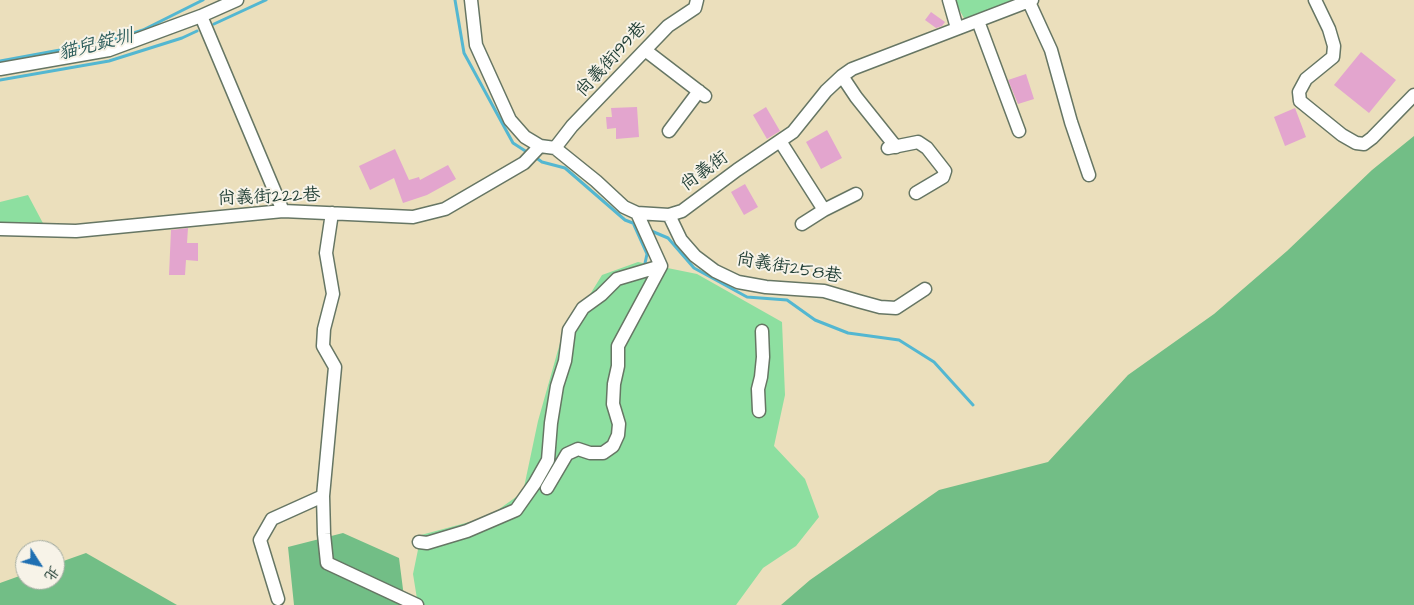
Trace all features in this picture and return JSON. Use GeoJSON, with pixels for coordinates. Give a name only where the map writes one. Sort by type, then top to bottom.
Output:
{"type":"FeatureCollection","features":[{"type":"Feature","properties":{"kind":"street"},"geometry":{"type":"LineString","coordinates":[[0,69],[108,50],[200,16],[237,0]]}},
{"type":"Feature","properties":{"kind":"street"},"geometry":{"type":"LineString","coordinates":[[471,0],[476,45],[510,120],[525,137],[540,146],[555,148]]}},
{"type":"Feature","properties":{"kind":"street","name":"尚義街199巷"},"geometry":{"type":"LineString","coordinates":[[555,148],[572,126],[668,26],[695,8],[698,0]]}},
{"type":"Feature","properties":{"kind":"street"},"geometry":{"type":"LineString","coordinates":[[949,0],[957,28]]}},
{"type":"Feature","properties":{"kind":"street"},"geometry":{"type":"LineString","coordinates":[[1315,0],[1329,29],[1334,46],[1333,57],[1306,79],[1299,92],[1300,102],[1342,136],[1356,143],[1364,144],[1414,95]]}},
{"type":"Feature","properties":{"kind":"street"},"geometry":{"type":"LineString","coordinates":[[1031,1],[1051,50],[1071,122],[1089,175]]}},
{"type":"Feature","properties":{"kind":"street","name":"尚義街"},"geometry":{"type":"LineString","coordinates":[[555,148],[596,181],[624,207],[638,216],[668,215],[682,211],[793,132],[826,91],[852,69],[874,59],[1031,1]]}},
{"type":"Feature","properties":{"kind":"street"},"geometry":{"type":"LineString","coordinates":[[200,16],[283,211]]}},
{"type":"Feature","properties":{"kind":"street"},"geometry":{"type":"LineString","coordinates":[[978,21],[1019,131]]}},
{"type":"Feature","properties":{"kind":"street"},"geometry":{"type":"LineString","coordinates":[[645,50],[702,94],[669,131]]}},
{"type":"Feature","properties":{"kind":"street"},"geometry":{"type":"LineString","coordinates":[[842,76],[892,148],[918,142],[927,148],[945,171],[942,177],[916,193]]}},
{"type":"Feature","properties":{"kind":"street"},"geometry":{"type":"LineString","coordinates":[[780,141],[824,210]]}},
{"type":"Feature","properties":{"kind":"street","name":"尚義街222巷"},"geometry":{"type":"LineString","coordinates":[[0,229],[76,231],[283,211],[413,217],[445,209],[526,161],[540,146]]}},
{"type":"Feature","properties":{"kind":"street"},"geometry":{"type":"LineString","coordinates":[[802,224],[824,210],[856,194]]}},
{"type":"Feature","properties":{"kind":"street"},"geometry":{"type":"LineString","coordinates":[[332,213],[326,253],[333,294],[324,329],[322,346],[335,367],[324,496],[324,534],[327,562],[417,605]]}},
{"type":"Feature","properties":{"kind":"street","name":"尚義街258巷"},"geometry":{"type":"LineString","coordinates":[[668,215],[682,240],[695,256],[715,271],[738,282],[766,287],[824,290],[858,301],[896,308],[925,289]]}},
{"type":"Feature","properties":{"kind":"street"},"geometry":{"type":"LineString","coordinates":[[638,216],[661,266]]}},
{"type":"Feature","properties":{"kind":"street"},"geometry":{"type":"LineString","coordinates":[[547,488],[566,454],[578,449],[590,453],[603,453],[613,446],[618,435],[618,424],[613,404],[614,384],[618,366],[618,346],[661,266]]}},
{"type":"Feature","properties":{"kind":"street"},"geometry":{"type":"LineString","coordinates":[[419,542],[427,543],[467,531],[516,510],[548,460],[551,423],[557,386],[565,361],[568,330],[583,308],[601,295],[616,279],[661,266]]}},
{"type":"Feature","properties":{"kind":"street"},"geometry":{"type":"LineString","coordinates":[[759,410],[758,389],[762,377],[763,357],[762,331]]}},
{"type":"Feature","properties":{"kind":"street"},"geometry":{"type":"LineString","coordinates":[[278,599],[260,540],[272,518],[324,496]]}},
{"type":"Feature","properties":{"kind":"green space"},"geometry":{"type":"Polygon","coordinates":[[[954,0],[1023,0],[965,20],[954,0]]]}},
{"type":"Feature","properties":{"kind":"green space"},"geometry":{"type":"Polygon","coordinates":[[[1414,136],[1414,605],[781,605],[810,580],[939,490],[1048,462],[1128,375],[1214,314],[1287,251],[1372,170],[1414,136]]]}},
{"type":"Feature","properties":{"kind":"green space"},"geometry":{"type":"Polygon","coordinates":[[[28,195],[45,227],[0,227],[0,202],[28,195]]]}},
{"type":"Feature","properties":{"kind":"green space"},"geometry":{"type":"Polygon","coordinates":[[[638,262],[697,274],[782,322],[785,395],[774,446],[805,479],[819,517],[796,546],[763,568],[736,605],[418,605],[413,574],[421,535],[488,517],[523,492],[538,421],[560,343],[602,275],[638,262]]]}},
{"type":"Feature","properties":{"kind":"green space"},"geometry":{"type":"Polygon","coordinates":[[[343,533],[399,558],[405,605],[294,605],[288,547],[343,533]]]}},
{"type":"Feature","properties":{"kind":"green space"},"geometry":{"type":"Polygon","coordinates":[[[86,553],[177,605],[0,605],[0,583],[15,578],[15,590],[65,590],[65,560],[86,553]]]}},
{"type":"Feature","properties":{"kind":"building"},"geometry":{"type":"Polygon","coordinates":[[[931,12],[945,22],[942,26],[936,28],[925,20],[931,12]]]}},
{"type":"Feature","properties":{"kind":"building"},"geometry":{"type":"Polygon","coordinates":[[[1361,52],[1396,80],[1369,113],[1334,85],[1361,52]]]}},
{"type":"Feature","properties":{"kind":"building"},"geometry":{"type":"Polygon","coordinates":[[[1026,74],[1034,99],[1018,104],[1008,80],[1026,74]]]}},
{"type":"Feature","properties":{"kind":"building"},"geometry":{"type":"Polygon","coordinates":[[[637,107],[639,137],[616,139],[616,128],[607,129],[606,117],[612,117],[611,108],[637,107]]]}},
{"type":"Feature","properties":{"kind":"building"},"geometry":{"type":"Polygon","coordinates":[[[766,107],[780,131],[767,139],[753,115],[766,107]]]}},
{"type":"Feature","properties":{"kind":"building"},"geometry":{"type":"Polygon","coordinates":[[[1295,108],[1306,137],[1285,146],[1274,117],[1295,108]]]}},
{"type":"Feature","properties":{"kind":"building"},"geometry":{"type":"Polygon","coordinates":[[[827,130],[842,158],[821,169],[806,142],[827,130]]]}},
{"type":"Feature","properties":{"kind":"building"},"geometry":{"type":"Polygon","coordinates":[[[395,149],[409,180],[419,177],[420,180],[448,165],[456,179],[427,195],[403,203],[394,178],[370,190],[359,166],[395,149]]]}},
{"type":"Feature","properties":{"kind":"building"},"geometry":{"type":"Polygon","coordinates":[[[745,184],[758,207],[744,215],[731,192],[745,184]]]}},
{"type":"Feature","properties":{"kind":"building"},"geometry":{"type":"Polygon","coordinates":[[[188,228],[187,243],[198,243],[198,261],[186,260],[185,275],[169,275],[171,230],[188,228]]]}},
{"type":"Feature","properties":{"kind":"waterway"},"geometry":{"type":"LineString","coordinates":[[0,61],[109,41],[143,30],[203,0]]}},
{"type":"Feature","properties":{"kind":"waterway","name":"貓兒錠圳"},"geometry":{"type":"LineString","coordinates":[[214,24],[266,0]]}},
{"type":"Feature","properties":{"kind":"waterway"},"geometry":{"type":"LineString","coordinates":[[455,0],[464,53],[513,143],[530,154]]}},
{"type":"Feature","properties":{"kind":"waterway","name":"貓兒錠圳"},"geometry":{"type":"LineString","coordinates":[[0,80],[109,61],[182,38],[197,31]]}},
{"type":"Feature","properties":{"kind":"waterway"},"geometry":{"type":"LineString","coordinates":[[535,157],[542,162],[565,168],[625,220],[638,225]]}},
{"type":"Feature","properties":{"kind":"waterway"},"geometry":{"type":"LineString","coordinates":[[634,225],[647,254],[644,268]]}},
{"type":"Feature","properties":{"kind":"waterway"},"geometry":{"type":"LineString","coordinates":[[649,230],[668,238],[694,268],[747,297],[787,300],[815,320],[848,333],[899,340],[934,362],[973,405]]}}]}
